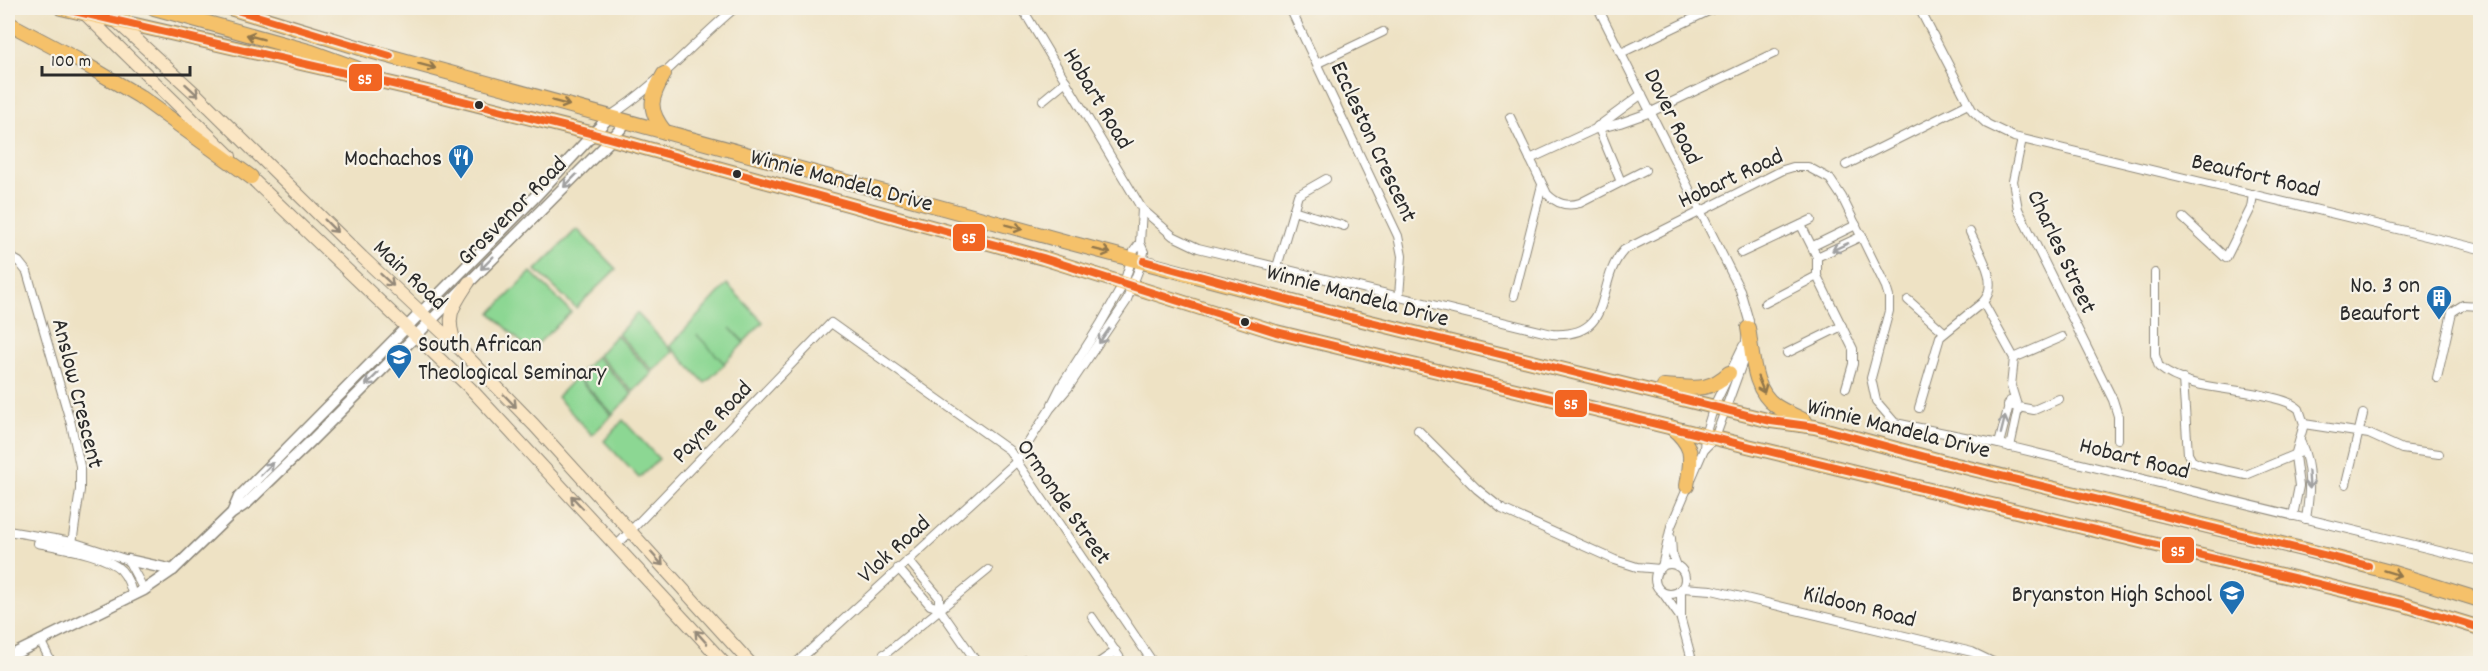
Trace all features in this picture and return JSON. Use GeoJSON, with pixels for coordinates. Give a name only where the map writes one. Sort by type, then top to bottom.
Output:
{"type":"FeatureCollection","features":[{"type":"Feature","properties":{"kind":"main road"},"geometry":{"type":"LineString","coordinates":[[61,8],[84,9]]}},
{"type":"Feature","properties":{"kind":"main road","name":"Main Road"},"geometry":{"type":"LineString","coordinates":[[102,8],[199,97],[362,257],[458,347],[632,531],[752,663]]}},
{"type":"Feature","properties":{"kind":"main road"},"geometry":{"type":"LineString","coordinates":[[154,8],[312,52],[423,91]]}},
{"type":"Feature","properties":{"kind":"main road","name":"Winnie Mandela Drive"},"geometry":{"type":"LineString","coordinates":[[230,8],[370,51],[1350,317],[1771,421],[1815,427],[1948,463],[2306,550],[2390,572],[2481,600]]}},
{"type":"Feature","properties":{"kind":"main road","name":"Winnie Mandela Drive"},"geometry":{"type":"LineString","coordinates":[[84,9],[115,20],[423,91],[594,134],[981,240],[1129,284],[1276,332],[1671,427],[1708,441],[2394,602],[2481,628]]}},
{"type":"Feature","properties":{"kind":"main road","name":"Main Road"},"geometry":{"type":"LineString","coordinates":[[84,9],[251,177],[471,388],[725,663]]}},
{"type":"Feature","properties":{"kind":"main road"},"geometry":{"type":"LineString","coordinates":[[8,23],[139,96],[251,177]]}},
{"type":"Feature","properties":{"kind":"main road"},"geometry":{"type":"LineString","coordinates":[[664,74],[653,96],[652,105],[655,119],[665,132]]}},
{"type":"Feature","properties":{"kind":"main road"},"geometry":{"type":"LineString","coordinates":[[458,347],[451,328],[451,312],[469,282]]}},
{"type":"Feature","properties":{"kind":"main road"},"geometry":{"type":"LineString","coordinates":[[1747,335],[1755,369],[1765,396],[1775,405],[1815,427]]}},
{"type":"Feature","properties":{"kind":"main road"},"geometry":{"type":"LineString","coordinates":[[1635,386],[1704,388],[1715,384],[1729,373]]}},
{"type":"Feature","properties":{"kind":"main road"},"geometry":{"type":"LineString","coordinates":[[1671,427],[1684,438],[1691,451],[1687,486]]}},
{"type":"Feature","properties":{"kind":"street","name":"Grosvenor Road"},"geometry":{"type":"LineString","coordinates":[[8,657],[139,593],[173,570],[231,514],[239,497],[411,332],[610,116],[628,105],[664,74],[735,8]]}},
{"type":"Feature","properties":{"kind":"street","name":"Hobart Road"},"geometry":{"type":"LineString","coordinates":[[1022,8],[1142,209],[1164,229],[1187,243],[1218,254],[1552,334],[1565,335],[1578,332],[1593,322],[1597,316],[1612,267],[1624,250],[1783,170],[1799,167],[1815,170],[1830,179],[1862,236],[1886,287],[1890,303],[1871,378],[1874,394],[1880,407],[1895,423],[1999,444],[2481,561]]}},
{"type":"Feature","properties":{"kind":"street","name":"Eccleston Crescent"},"geometry":{"type":"LineString","coordinates":[[1290,8],[1398,236],[1402,256],[1399,296]]}},
{"type":"Feature","properties":{"kind":"street","name":"Dover Road"},"geometry":{"type":"LineString","coordinates":[[1598,8],[1744,300],[1748,313],[1747,335],[1740,371],[1720,408]]}},
{"type":"Feature","properties":{"kind":"street"},"geometry":{"type":"LineString","coordinates":[[1621,53],[1715,8]]}},
{"type":"Feature","properties":{"kind":"street"},"geometry":{"type":"LineString","coordinates":[[1919,8],[1968,104],[1987,124],[2022,139]]}},
{"type":"Feature","properties":{"kind":"street"},"geometry":{"type":"LineString","coordinates":[[1318,63],[1383,32]]}},
{"type":"Feature","properties":{"kind":"street"},"geometry":{"type":"LineString","coordinates":[[1596,128],[1620,123],[1651,112],[1775,53]]}},
{"type":"Feature","properties":{"kind":"street"},"geometry":{"type":"LineString","coordinates":[[1043,100],[1066,81]]}},
{"type":"Feature","properties":{"kind":"street"},"geometry":{"type":"LineString","coordinates":[[1530,159],[1596,128],[1642,94]]}},
{"type":"Feature","properties":{"kind":"street"},"geometry":{"type":"LineString","coordinates":[[1846,165],[1968,104]]}},
{"type":"Feature","properties":{"kind":"street"},"geometry":{"type":"LineString","coordinates":[[627,121],[628,105]]}},
{"type":"Feature","properties":{"kind":"street"},"geometry":{"type":"LineString","coordinates":[[1510,117],[1551,199],[1572,206],[1645,170]]}},
{"type":"Feature","properties":{"kind":"street","name":"Grosvenor Road"},"geometry":{"type":"LineString","coordinates":[[425,316],[469,282],[612,139],[627,121]]}},
{"type":"Feature","properties":{"kind":"street"},"geometry":{"type":"LineString","coordinates":[[1596,128],[1621,182]]}},
{"type":"Feature","properties":{"kind":"street","name":"Beaufort Road"},"geometry":{"type":"LineString","coordinates":[[2022,139],[2481,249]]}},
{"type":"Feature","properties":{"kind":"street","name":"Charles Street"},"geometry":{"type":"LineString","coordinates":[[2022,139],[2013,181],[2018,209],[2113,400],[2118,416],[2118,439]]}},
{"type":"Feature","properties":{"kind":"street"},"geometry":{"type":"LineString","coordinates":[[1277,267],[1299,193],[1326,179]]}},
{"type":"Feature","properties":{"kind":"street"},"geometry":{"type":"LineString","coordinates":[[1514,296],[1542,185]]}},
{"type":"Feature","properties":{"kind":"street"},"geometry":{"type":"LineString","coordinates":[[2183,218],[2226,258],[2251,208],[2253,194]]}},
{"type":"Feature","properties":{"kind":"street"},"geometry":{"type":"LineString","coordinates":[[1137,260],[1144,252],[1140,243],[1142,209]]}},
{"type":"Feature","properties":{"kind":"street"},"geometry":{"type":"LineString","coordinates":[[1293,210],[1344,226]]}},
{"type":"Feature","properties":{"kind":"street"},"geometry":{"type":"LineString","coordinates":[[1741,253],[1811,220]]}},
{"type":"Feature","properties":{"kind":"street"},"geometry":{"type":"LineString","coordinates":[[1801,225],[1817,257],[1817,276],[1854,356],[1846,388]]}},
{"type":"Feature","properties":{"kind":"street"},"geometry":{"type":"LineString","coordinates":[[1813,246],[1856,225]]}},
{"type":"Feature","properties":{"kind":"street"},"geometry":{"type":"LineString","coordinates":[[1919,408],[1936,345],[1944,332],[1983,302],[1991,290],[1990,279],[1970,232]]}},
{"type":"Feature","properties":{"kind":"street"},"geometry":{"type":"LineString","coordinates":[[1817,257],[1862,236]]}},
{"type":"Feature","properties":{"kind":"street","name":"Anslow Crescent"},"geometry":{"type":"LineString","coordinates":[[8,256],[19,262],[27,272],[77,447],[80,490],[71,546]]}},
{"type":"Feature","properties":{"kind":"street","name":"Ormonde Street"},"geometry":{"type":"LineString","coordinates":[[1016,462],[1050,409],[1068,388],[1109,329],[1137,260]]}},
{"type":"Feature","properties":{"kind":"street"},"geometry":{"type":"LineString","coordinates":[[2156,273],[2156,362],[2165,372],[2210,386],[2255,393],[2298,407],[2304,424],[2302,446],[2308,461],[2310,489],[2306,519]]}},
{"type":"Feature","properties":{"kind":"street"},"geometry":{"type":"LineString","coordinates":[[1765,303],[1817,276]]}},
{"type":"Feature","properties":{"kind":"street"},"geometry":{"type":"LineString","coordinates":[[1908,300],[1944,332]]}},
{"type":"Feature","properties":{"kind":"street"},"geometry":{"type":"LineString","coordinates":[[1983,302],[2014,358],[2011,386],[2018,409],[2010,447]]}},
{"type":"Feature","properties":{"kind":"street"},"geometry":{"type":"LineString","coordinates":[[2437,378],[2452,312],[2463,305],[2481,306]]}},
{"type":"Feature","properties":{"kind":"street","name":"Ormonde Street"},"geometry":{"type":"LineString","coordinates":[[831,323],[1007,447],[1154,663]]}},
{"type":"Feature","properties":{"kind":"street","name":"Payne Road"},"geometry":{"type":"LineString","coordinates":[[617,545],[831,323]]}},
{"type":"Feature","properties":{"kind":"street"},"geometry":{"type":"LineString","coordinates":[[1788,353],[1842,326]]}},
{"type":"Feature","properties":{"kind":"street"},"geometry":{"type":"LineString","coordinates":[[1655,581],[1661,568],[1671,526],[1708,441],[1729,373],[1747,335]]}},
{"type":"Feature","properties":{"kind":"street"},"geometry":{"type":"LineString","coordinates":[[2014,358],[2062,337]]}},
{"type":"Feature","properties":{"kind":"street"},"geometry":{"type":"LineString","coordinates":[[2183,379],[2188,454],[2192,461],[2246,475],[2295,456],[2302,446]]}},
{"type":"Feature","properties":{"kind":"street"},"geometry":{"type":"LineString","coordinates":[[1999,444],[2008,405],[2013,395]]}},
{"type":"Feature","properties":{"kind":"street"},"geometry":{"type":"LineString","coordinates":[[2008,405],[2018,409],[2034,410],[2060,399]]}},
{"type":"Feature","properties":{"kind":"street"},"geometry":{"type":"LineString","coordinates":[[2346,484],[2363,414]]}},
{"type":"Feature","properties":{"kind":"street"},"geometry":{"type":"LineString","coordinates":[[2304,424],[2380,438],[2402,449],[2439,454]]}},
{"type":"Feature","properties":{"kind":"street"},"geometry":{"type":"LineString","coordinates":[[1418,430],[1477,489],[1502,509],[1602,555],[1637,567],[1677,566]]}},
{"type":"Feature","properties":{"kind":"street"},"geometry":{"type":"LineString","coordinates":[[2293,516],[2299,486],[2295,456]]}},
{"type":"Feature","properties":{"kind":"street","name":"Vlok Road"},"geometry":{"type":"LineString","coordinates":[[795,663],[1016,462]]}},
{"type":"Feature","properties":{"kind":"street"},"geometry":{"type":"LineString","coordinates":[[1671,526],[1672,553],[1677,566],[1685,575],[1681,620]]}},
{"type":"Feature","properties":{"kind":"street"},"geometry":{"type":"LineString","coordinates":[[8,533],[173,570]]}},
{"type":"Feature","properties":{"kind":"street"},"geometry":{"type":"LineString","coordinates":[[71,546],[116,566],[139,593]]}},
{"type":"Feature","properties":{"kind":"street"},"geometry":{"type":"LineString","coordinates":[[128,560],[139,593]]}},
{"type":"Feature","properties":{"kind":"street"},"geometry":{"type":"LineString","coordinates":[[908,560],[939,597],[939,608],[978,663]]}},
{"type":"Feature","properties":{"kind":"street"},"geometry":{"type":"LineString","coordinates":[[1637,567],[1655,581],[1681,620],[1693,663]]}},
{"type":"Feature","properties":{"kind":"street"},"geometry":{"type":"LineString","coordinates":[[898,568],[930,605],[939,608]]}},
{"type":"Feature","properties":{"kind":"street"},"geometry":{"type":"LineString","coordinates":[[873,663],[988,570]]}},
{"type":"Feature","properties":{"kind":"street","name":"Kildoon Road"},"geometry":{"type":"LineString","coordinates":[[1685,575],[1712,590]]}},
{"type":"Feature","properties":{"kind":"street"},"geometry":{"type":"LineString","coordinates":[[1663,592],[1672,594],[1682,589]]}},
{"type":"Feature","properties":{"kind":"street","name":"Kildoon Road"},"geometry":{"type":"LineString","coordinates":[[1682,589],[1712,590],[1972,652],[1997,663]]}},
{"type":"Feature","properties":{"kind":"street"},"geometry":{"type":"LineString","coordinates":[[1092,617],[1124,663]]}},
{"type":"Feature","properties":{"kind":"street"},"geometry":{"type":"LineString","coordinates":[[40,640],[52,663]]}},
{"type":"Feature","properties":{"kind":"street"},"geometry":{"type":"LineString","coordinates":[[1097,663],[1116,651]]}},
{"type":"Feature","properties":{"kind":"street"},"geometry":{"type":"LineString","coordinates":[[884,654],[890,663]]}},
{"type":"Feature","properties":{"kind":"street"},"geometry":{"type":"LineString","coordinates":[[1019,663],[1026,660],[1033,663]]}},
{"type":"Feature","properties":{"kind":"green space"},"geometry":{"type":"Polygon","coordinates":[[[577,229],[616,269],[576,308],[536,270],[577,229]]]}},
{"type":"Feature","properties":{"kind":"green space"},"geometry":{"type":"Polygon","coordinates":[[[531,272],[571,312],[530,351],[491,313],[531,272]]]}},
{"type":"Feature","properties":{"kind":"green space"},"geometry":{"type":"Polygon","coordinates":[[[727,284],[763,322],[744,342],[730,328],[744,343],[705,383],[670,346],[727,284]]]}},
{"type":"Feature","properties":{"kind":"green space"},"geometry":{"type":"Polygon","coordinates":[[[637,313],[673,352],[653,371],[618,334],[637,313]]]}},
{"type":"Feature","properties":{"kind":"green space"},"geometry":{"type":"Polygon","coordinates":[[[616,335],[652,373],[633,392],[598,355],[616,335]]]}},
{"type":"Feature","properties":{"kind":"green space"},"geometry":{"type":"Polygon","coordinates":[[[596,356],[632,394],[613,414],[577,376],[596,356]]]}},
{"type":"Feature","properties":{"kind":"green space"},"geometry":{"type":"Polygon","coordinates":[[[576,377],[612,415],[592,435],[557,397],[576,377]]]}},
{"type":"Feature","properties":{"kind":"green space"},"geometry":{"type":"Polygon","coordinates":[[[623,420],[659,459],[639,478],[604,441],[623,420]]]}},
{"type":"Feature","properties":{"kind":"transit line","name":"S5"},"geometry":{"type":"LineString","coordinates":[[61,8],[423,91],[594,134],[1043,258],[1276,332],[2405,605],[2480,628]]}},
{"type":"Feature","properties":{"kind":"transit line","name":"S5"},"geometry":{"type":"LineString","coordinates":[[230,8],[390,56]]}},
{"type":"Feature","properties":{"kind":"transit line","name":"S5"},"geometry":{"type":"LineString","coordinates":[[1144,261],[1350,317],[1771,421],[1815,427],[1948,463],[2368,566]]}},
{"type":"Feature","properties":{"kind":"place","name":"Mochachos"},"geometry":{"type":"Point","coordinates":[461,180]}},
{"type":"Feature","properties":{"kind":"place","name":"No. 3 on Beaufort"},"geometry":{"type":"Point","coordinates":[2439,321]}},
{"type":"Feature","properties":{"kind":"place","name":"South African Theological Seminary"},"geometry":{"type":"Point","coordinates":[399,380]}},
{"type":"Feature","properties":{"kind":"place","name":"Bryanston High School"},"geometry":{"type":"Point","coordinates":[2232,616]}}]}
